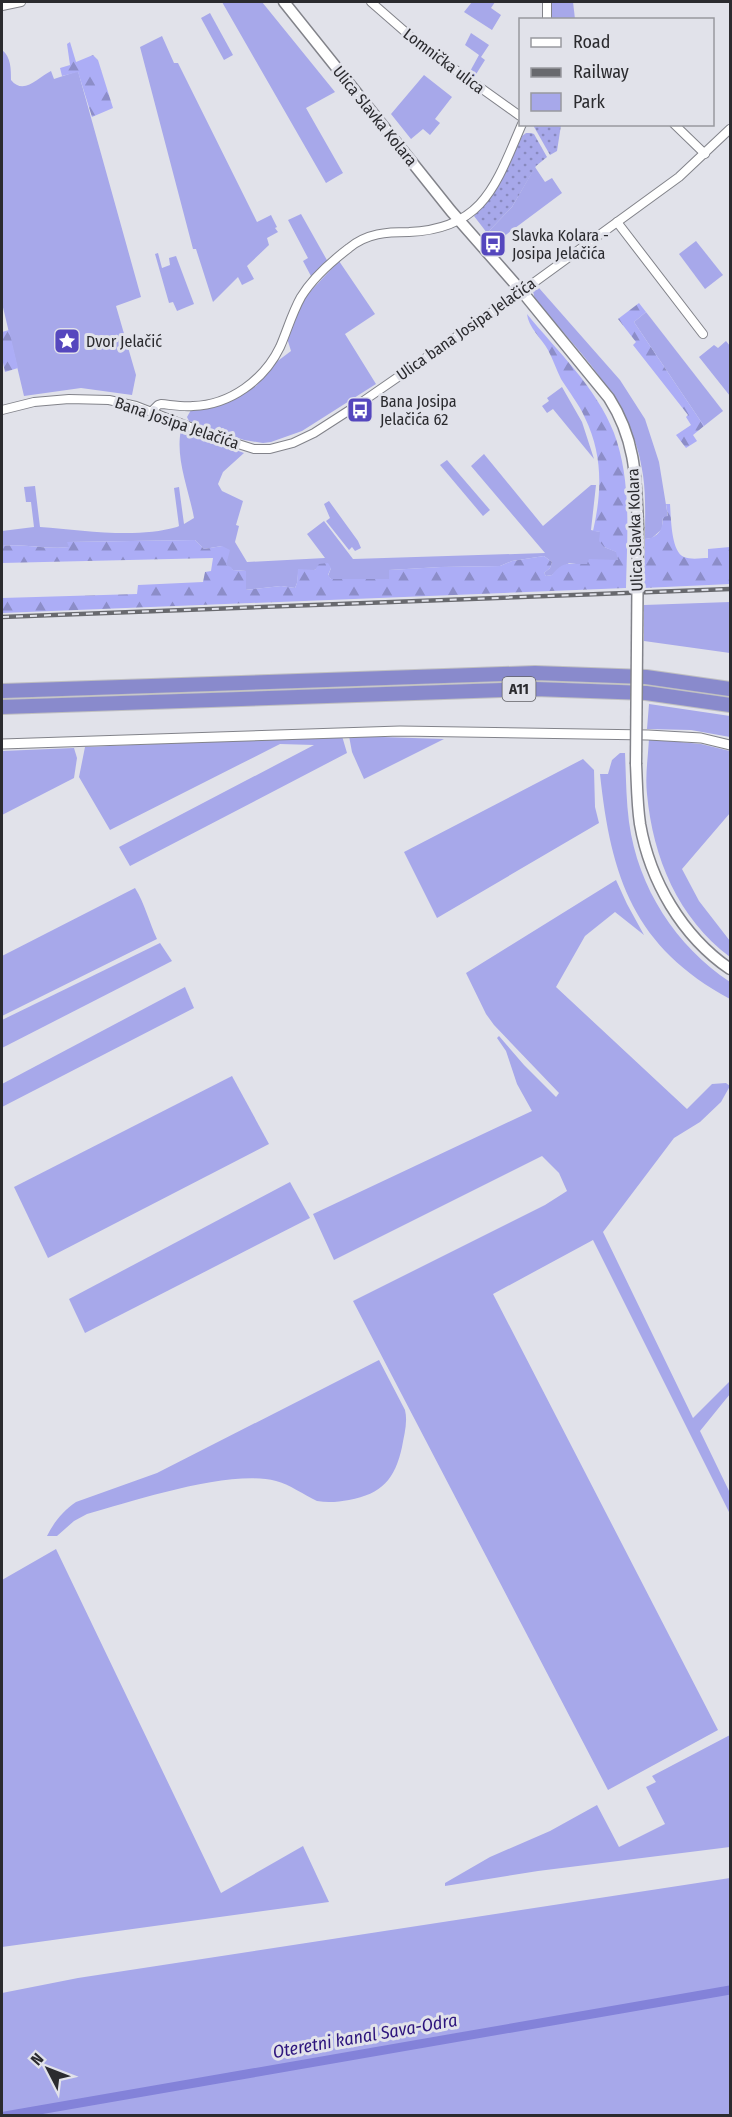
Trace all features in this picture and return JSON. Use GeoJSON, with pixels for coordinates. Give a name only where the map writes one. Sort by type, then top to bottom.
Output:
{"type":"FeatureCollection","features":[{"type":"Feature","properties":{"kind":"highway","name":"A11"},"geometry":{"type":"LineString","coordinates":[[2,691],[534,673],[646,677],[730,689]]}},
{"type":"Feature","properties":{"kind":"highway","name":"A11"},"geometry":{"type":"LineString","coordinates":[[2,707],[535,689],[646,693],[730,705]]}},
{"type":"Feature","properties":{"kind":"main road","name":"Ulica Slavka Kolara"},"geometry":{"type":"LineString","coordinates":[[284,2],[459,221],[596,380],[618,411],[633,458],[638,527],[636,764],[640,822],[645,847],[658,883],[676,915],[696,939],[730,969]]}},
{"type":"Feature","properties":{"kind":"street"},"geometry":{"type":"LineString","coordinates":[[2,6],[21,2]]}},
{"type":"Feature","properties":{"kind":"street","name":"Lomnička ulica"},"geometry":{"type":"LineString","coordinates":[[371,2],[418,43],[519,115]]}},
{"type":"Feature","properties":{"kind":"street"},"geometry":{"type":"LineString","coordinates":[[547,2],[547,18]]}},
{"type":"Feature","properties":{"kind":"street"},"geometry":{"type":"LineString","coordinates":[[152,411],[161,404],[195,406],[213,404],[253,383],[266,370],[279,350],[293,312],[306,290],[345,251],[358,241],[378,234],[435,230],[459,221],[475,210],[488,194],[503,168],[521,126]]}},
{"type":"Feature","properties":{"kind":"street"},"geometry":{"type":"LineString","coordinates":[[676,126],[705,154]]}},
{"type":"Feature","properties":{"kind":"street","name":"Ulica bana Josipa Jelačića"},"geometry":{"type":"LineString","coordinates":[[314,433],[521,292],[618,222],[679,177],[730,129]]}},
{"type":"Feature","properties":{"kind":"street"},"geometry":{"type":"LineString","coordinates":[[618,222],[703,334]]}},
{"type":"Feature","properties":{"kind":"street","name":"Bana Josipa Jelačića"},"geometry":{"type":"LineString","coordinates":[[2,410],[34,402],[81,397],[121,402],[152,411],[216,437],[254,449],[279,448],[314,433]]}},
{"type":"Feature","properties":{"kind":"street"},"geometry":{"type":"LineString","coordinates":[[2,744],[411,731],[660,735],[701,738],[730,745]]}},
{"type":"Feature","properties":{"kind":"green space"},"geometry":{"type":"Polygon","coordinates":[[[222,2],[262,2],[335,92],[306,108],[343,173],[326,183],[222,2]]]}},
{"type":"Feature","properties":{"kind":"green space"},"geometry":{"type":"Polygon","coordinates":[[[472,2],[495,2],[491,8],[501,15],[492,30],[464,12],[472,2]]]}},
{"type":"Feature","properties":{"kind":"green space"},"geometry":{"type":"Polygon","coordinates":[[[551,2],[573,2],[575,18],[551,18],[551,2]]]}},
{"type":"Feature","properties":{"kind":"green space"},"geometry":{"type":"Polygon","coordinates":[[[210,13],[233,55],[224,60],[201,18],[210,13]]]}},
{"type":"Feature","properties":{"kind":"green space"},"geometry":{"type":"Polygon","coordinates":[[[471,33],[489,45],[481,57],[485,60],[473,79],[468,75],[479,55],[465,45],[471,33]]]}},
{"type":"Feature","properties":{"kind":"green space"},"geometry":{"type":"Polygon","coordinates":[[[162,36],[174,63],[178,63],[257,222],[271,215],[278,232],[267,238],[269,245],[247,266],[254,279],[242,285],[238,277],[213,302],[196,249],[193,249],[140,47],[162,36]]]}},
{"type":"Feature","properties":{"kind":"green space"},"geometry":{"type":"Polygon","coordinates":[[[70,42],[76,62],[93,55],[98,60],[113,108],[92,117],[78,72],[62,76],[60,68],[70,65],[67,44],[70,42]]]}},
{"type":"Feature","properties":{"kind":"green space"},"geometry":{"type":"Polygon","coordinates":[[[2,50],[9,60],[11,80],[21,86],[31,84],[51,71],[54,79],[78,71],[141,297],[116,306],[136,375],[132,395],[81,388],[24,396],[2,303],[2,50]]]}},
{"type":"Feature","properties":{"kind":"green space"},"geometry":{"type":"Polygon","coordinates":[[[424,75],[452,97],[435,119],[440,123],[430,135],[423,129],[411,139],[391,114],[424,75]]]}},
{"type":"Feature","properties":{"kind":"green space"},"geometry":{"type":"Polygon","coordinates":[[[534,126],[561,126],[557,151],[550,155],[534,126]]]}},
{"type":"Feature","properties":{"kind":"green space"},"geometry":{"type":"Polygon","coordinates":[[[526,133],[534,134],[547,157],[536,166],[512,207],[487,233],[474,216],[496,188],[522,136],[526,133]]]}},
{"type":"Feature","properties":{"kind":"green space"},"geometry":{"type":"Polygon","coordinates":[[[535,167],[545,182],[552,178],[562,193],[495,243],[487,233],[512,207],[535,167]]]}},
{"type":"Feature","properties":{"kind":"green space"},"geometry":{"type":"Polygon","coordinates":[[[301,214],[328,262],[312,278],[303,261],[308,258],[288,220],[301,214]]]}},
{"type":"Feature","properties":{"kind":"green space"},"geometry":{"type":"Polygon","coordinates":[[[696,241],[723,275],[705,289],[679,254],[696,241]]]}},
{"type":"Feature","properties":{"kind":"green space"},"geometry":{"type":"Polygon","coordinates":[[[158,253],[162,268],[170,265],[169,258],[176,256],[194,304],[177,311],[173,302],[169,303],[155,254],[158,253]]]}},
{"type":"Feature","properties":{"kind":"green space"},"geometry":{"type":"Polygon","coordinates":[[[339,261],[375,314],[345,334],[376,384],[302,431],[271,442],[244,440],[189,421],[187,417],[191,410],[222,405],[256,386],[275,363],[291,351],[287,338],[304,298],[339,261]]]}},
{"type":"Feature","properties":{"kind":"green space"},"geometry":{"type":"Polygon","coordinates":[[[539,288],[620,380],[645,419],[659,462],[668,517],[663,517],[662,529],[652,538],[645,539],[643,475],[638,449],[629,425],[617,402],[587,360],[535,300],[533,291],[539,288]]]}},
{"type":"Feature","properties":{"kind":"green space"},"geometry":{"type":"Polygon","coordinates":[[[639,303],[646,312],[634,322],[704,426],[693,435],[697,441],[686,448],[676,435],[691,425],[686,417],[688,415],[633,345],[636,342],[618,319],[639,303]]]}},
{"type":"Feature","properties":{"kind":"green space"},"geometry":{"type":"Polygon","coordinates":[[[646,312],[723,411],[704,426],[634,322],[646,312]]]}},
{"type":"Feature","properties":{"kind":"green space"},"geometry":{"type":"Polygon","coordinates":[[[527,314],[587,385],[607,416],[614,433],[624,470],[626,490],[626,588],[2,613],[2,598],[137,594],[138,585],[203,582],[205,572],[211,571],[213,558],[2,563],[2,546],[60,548],[69,547],[67,542],[195,540],[204,549],[222,546],[230,550],[226,565],[233,570],[246,571],[246,590],[281,586],[295,588],[298,569],[315,570],[319,564],[328,563],[331,568],[328,575],[331,579],[389,579],[389,570],[500,566],[512,561],[544,556],[552,562],[550,568],[544,573],[546,576],[552,575],[564,565],[587,564],[589,559],[618,560],[616,552],[604,547],[599,541],[600,532],[593,531],[598,502],[599,474],[591,432],[580,408],[561,379],[548,350],[530,324],[527,314]]]}},
{"type":"Feature","properties":{"kind":"green space"},"geometry":{"type":"Polygon","coordinates":[[[9,330],[18,368],[5,372],[2,358],[2,332],[9,330]]]}},
{"type":"Feature","properties":{"kind":"green space"},"geometry":{"type":"Polygon","coordinates":[[[726,341],[730,346],[730,396],[699,357],[714,345],[718,348],[726,341]]]}},
{"type":"Feature","properties":{"kind":"green space"},"geometry":{"type":"Polygon","coordinates":[[[562,387],[582,422],[594,459],[553,409],[547,413],[542,406],[549,401],[547,398],[562,387]]]}},
{"type":"Feature","properties":{"kind":"green space"},"geometry":{"type":"Polygon","coordinates":[[[181,430],[244,453],[223,472],[218,484],[222,491],[243,501],[236,525],[239,526],[235,542],[247,562],[325,558],[307,534],[324,521],[353,559],[545,553],[471,466],[484,454],[543,526],[591,485],[596,485],[591,530],[600,532],[604,547],[617,552],[618,560],[583,565],[569,563],[552,575],[546,576],[544,573],[550,568],[552,562],[544,556],[512,561],[500,566],[389,570],[389,579],[382,580],[331,579],[328,576],[331,568],[318,569],[298,574],[295,588],[281,586],[245,590],[246,571],[233,570],[226,566],[222,546],[204,549],[195,540],[68,542],[70,547],[61,548],[2,546],[2,531],[34,527],[31,502],[26,502],[24,487],[35,486],[40,527],[127,533],[161,531],[177,527],[179,526],[174,488],[179,487],[184,524],[194,518],[181,463],[181,430]]]}},
{"type":"Feature","properties":{"kind":"green space"},"geometry":{"type":"Polygon","coordinates":[[[447,460],[490,510],[483,516],[440,465],[447,460]]]}},
{"type":"Feature","properties":{"kind":"green space"},"geometry":{"type":"Polygon","coordinates":[[[329,501],[361,548],[355,551],[352,547],[349,550],[326,521],[330,518],[324,504],[329,501]]]}},
{"type":"Feature","properties":{"kind":"green space"},"geometry":{"type":"Polygon","coordinates":[[[666,504],[670,504],[672,534],[676,548],[684,557],[708,558],[708,549],[730,547],[730,584],[644,588],[645,539],[653,537],[661,529],[663,517],[668,516],[666,504]]]}},
{"type":"Feature","properties":{"kind":"green space"},"geometry":{"type":"Polygon","coordinates":[[[730,602],[730,653],[644,641],[644,605],[730,602]]]}},
{"type":"Feature","properties":{"kind":"green space"},"geometry":{"type":"Polygon","coordinates":[[[649,704],[730,716],[730,737],[691,730],[647,729],[649,704]]]}},
{"type":"Feature","properties":{"kind":"green space"},"geometry":{"type":"Polygon","coordinates":[[[342,736],[347,753],[130,866],[119,847],[314,745],[280,744],[110,830],[79,777],[85,747],[342,736]]]}},
{"type":"Feature","properties":{"kind":"green space"},"geometry":{"type":"Polygon","coordinates":[[[349,736],[444,739],[364,779],[352,752],[349,736]]]}},
{"type":"Feature","properties":{"kind":"green space"},"geometry":{"type":"Polygon","coordinates":[[[649,739],[701,744],[730,751],[730,813],[682,869],[699,901],[730,941],[730,957],[696,924],[682,905],[662,863],[650,818],[647,794],[649,739]]]}},
{"type":"Feature","properties":{"kind":"green space"},"geometry":{"type":"Polygon","coordinates":[[[74,748],[77,758],[74,778],[2,815],[2,751],[74,748]]]}},
{"type":"Feature","properties":{"kind":"green space"},"geometry":{"type":"Polygon","coordinates":[[[620,753],[625,753],[629,822],[641,870],[663,913],[677,933],[693,951],[730,982],[730,999],[697,979],[671,957],[650,932],[633,906],[611,846],[600,774],[608,774],[612,760],[620,753]]]}},
{"type":"Feature","properties":{"kind":"green space"},"geometry":{"type":"Polygon","coordinates":[[[583,759],[594,770],[595,807],[599,823],[437,918],[404,852],[583,759]]]}},
{"type":"Feature","properties":{"kind":"green space"},"geometry":{"type":"Polygon","coordinates":[[[616,880],[644,935],[615,912],[585,936],[556,987],[687,1109],[712,1084],[726,1083],[730,1086],[721,1102],[700,1122],[674,1138],[603,1232],[693,1418],[730,1381],[730,1394],[700,1431],[730,1493],[730,1514],[593,1240],[493,1294],[718,1730],[608,1790],[353,1301],[545,1205],[567,1191],[559,1173],[542,1156],[334,1260],[313,1214],[532,1111],[517,1084],[506,1051],[497,1038],[499,1036],[556,1097],[559,1093],[486,1014],[466,973],[616,880]]]}},
{"type":"Feature","properties":{"kind":"green space"},"geometry":{"type":"Polygon","coordinates":[[[135,888],[157,939],[2,1016],[2,956],[135,888]]]}},
{"type":"Feature","properties":{"kind":"green space"},"geometry":{"type":"Polygon","coordinates":[[[160,943],[172,961],[2,1048],[2,1020],[160,943]]]}},
{"type":"Feature","properties":{"kind":"green space"},"geometry":{"type":"Polygon","coordinates":[[[185,987],[194,1008],[2,1107],[2,1084],[185,987]]]}},
{"type":"Feature","properties":{"kind":"green space"},"geometry":{"type":"Polygon","coordinates":[[[232,1076],[269,1144],[48,1258],[14,1187],[232,1076]]]}},
{"type":"Feature","properties":{"kind":"green space"},"geometry":{"type":"Polygon","coordinates":[[[290,1182],[310,1218],[85,1333],[69,1299],[290,1182]]]}},
{"type":"Feature","properties":{"kind":"green space"},"geometry":{"type":"Polygon","coordinates":[[[379,1360],[405,1410],[406,1424],[399,1458],[391,1476],[370,1494],[345,1501],[321,1502],[281,1482],[257,1478],[234,1479],[182,1488],[87,1514],[74,1521],[57,1536],[47,1536],[59,1517],[76,1502],[157,1473],[379,1360]]]}},
{"type":"Feature","properties":{"kind":"green space"},"geometry":{"type":"Polygon","coordinates":[[[56,1549],[221,1893],[303,1846],[329,1902],[2,1947],[2,1580],[56,1549]]]}},
{"type":"Feature","properties":{"kind":"green space"},"geometry":{"type":"Polygon","coordinates":[[[730,1735],[730,1847],[538,1871],[445,1886],[445,1883],[490,1857],[550,1831],[597,1805],[619,1847],[665,1824],[646,1787],[656,1782],[652,1776],[730,1735]]]}},
{"type":"Feature","properties":{"kind":"green space"},"geometry":{"type":"Polygon","coordinates":[[[730,1878],[730,2115],[2,2115],[2,1993],[78,1978],[730,1878]]]}},
{"type":"Feature","properties":{"kind":"waterway","name":"Oteretni kanal Sava-Odra"},"geometry":{"type":"LineString","coordinates":[[5,2116],[730,1990]]}},
{"type":"Feature","properties":{"kind":"railway"},"geometry":{"type":"LineString","coordinates":[[2,617],[730,589]]}},
{"type":"Feature","properties":{"kind":"place","name":"Slavka Kolara - Josipa Jelačića"},"geometry":{"type":"Point","coordinates":[493,244]}},
{"type":"Feature","properties":{"kind":"place","name":"Dvor Jelačić"},"geometry":{"type":"Point","coordinates":[67,341]}},
{"type":"Feature","properties":{"kind":"place","name":"Bana Josipa Jelačića 62"},"geometry":{"type":"Point","coordinates":[360,410]}}]}
